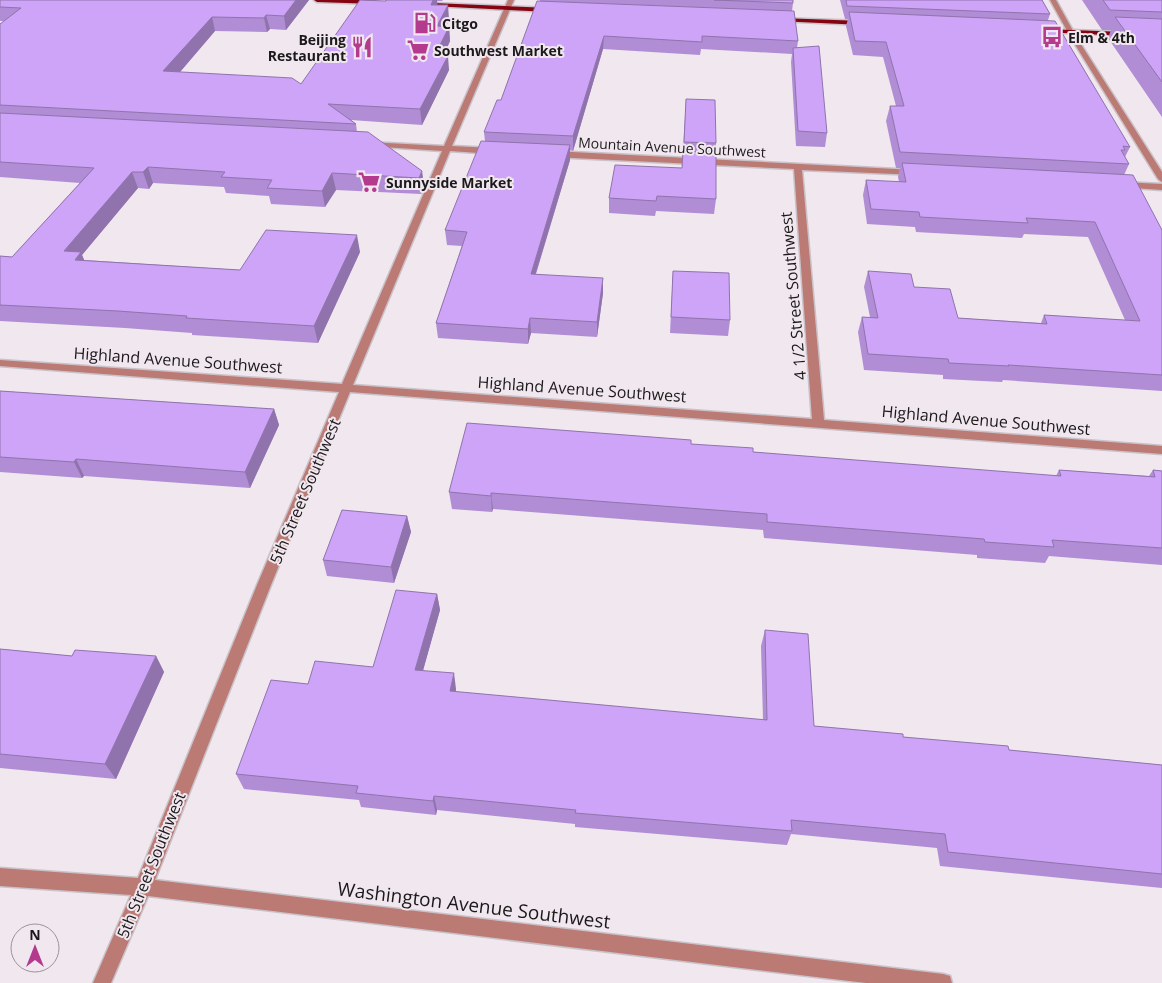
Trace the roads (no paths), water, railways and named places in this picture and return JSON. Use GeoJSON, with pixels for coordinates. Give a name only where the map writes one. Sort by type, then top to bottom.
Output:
{"type":"FeatureCollection","features":[{"type":"Feature","properties":{"kind":"main road"},"geometry":{"type":"LineString","coordinates":[[317,0],[381,3]]}},
{"type":"Feature","properties":{"kind":"main road"},"geometry":{"type":"LineString","coordinates":[[429,5],[554,10]]}},
{"type":"Feature","properties":{"kind":"main road"},"geometry":{"type":"LineString","coordinates":[[768,19],[867,23]]}},
{"type":"Feature","properties":{"kind":"main road"},"geometry":{"type":"LineString","coordinates":[[1035,30],[1135,35]]}},
{"type":"Feature","properties":{"kind":"street","name":"5th Street Southwest"},"geometry":{"type":"LineString","coordinates":[[102,983],[143,887],[264,585],[511,0]]}},
{"type":"Feature","properties":{"kind":"street"},"geometry":{"type":"LineString","coordinates":[[1053,0],[1070,32],[1162,179]]}},
{"type":"Feature","properties":{"kind":"street"},"geometry":{"type":"LineString","coordinates":[[358,143],[505,151]]}},
{"type":"Feature","properties":{"kind":"street","name":"Mountain Avenue Southwest"},"geometry":{"type":"LineString","coordinates":[[544,153],[926,174]]}},
{"type":"Feature","properties":{"kind":"street","name":"4 1/2 Street Southwest"},"geometry":{"type":"LineString","coordinates":[[798,167],[818,422]]}},
{"type":"Feature","properties":{"kind":"street"},"geometry":{"type":"LineString","coordinates":[[1113,184],[1162,187]]}},
{"type":"Feature","properties":{"kind":"street","name":"Highland Avenue Southwest"},"geometry":{"type":"LineString","coordinates":[[0,363],[818,422],[1162,450]]}},
{"type":"Feature","properties":{"kind":"street","name":"Washington Avenue Southwest"},"geometry":{"type":"LineString","coordinates":[[0,877],[143,887],[943,983]]}},
{"type":"Feature","properties":{"kind":"place","name":"Citgo"},"geometry":{"type":"Point","coordinates":[425,23]}},
{"type":"Feature","properties":{"kind":"place","name":"Elm & 4th"},"geometry":{"type":"Point","coordinates":[1052,37]}},
{"type":"Feature","properties":{"kind":"place","name":"Beijing Restaurant"},"geometry":{"type":"Point","coordinates":[362,47]}},
{"type":"Feature","properties":{"kind":"place","name":"Southwest Market"},"geometry":{"type":"Point","coordinates":[418,50]}},
{"type":"Feature","properties":{"kind":"place","name":"Sunnyside Market"},"geometry":{"type":"Point","coordinates":[369,182]}}]}
